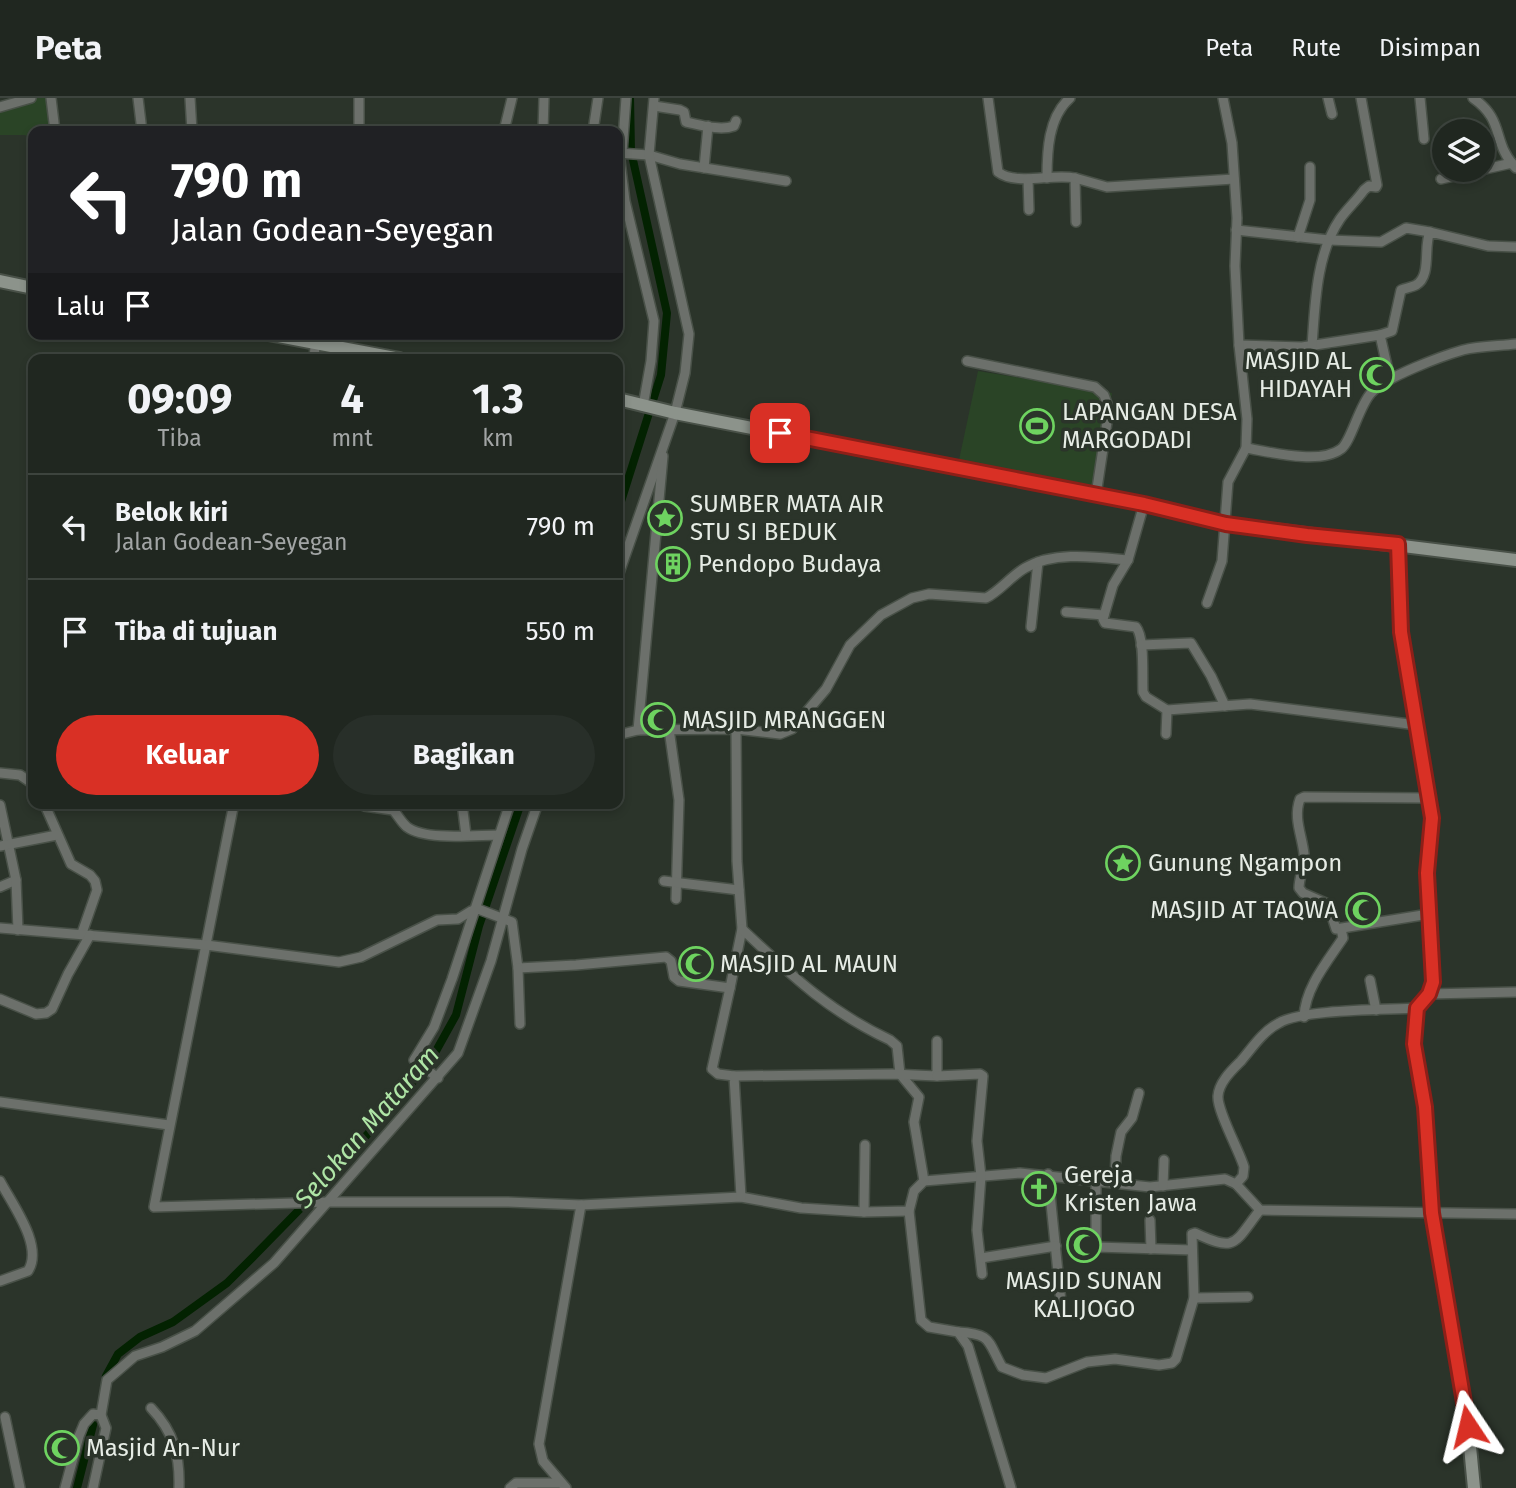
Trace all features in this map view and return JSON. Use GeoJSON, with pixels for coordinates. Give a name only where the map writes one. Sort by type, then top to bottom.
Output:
{"type":"FeatureCollection","features":[{"type":"Feature","properties":{"kind":"main road"},"geometry":{"type":"LineString","coordinates":[[0,281],[28,287]]}},
{"type":"Feature","properties":{"kind":"main road"},"geometry":{"type":"LineString","coordinates":[[320,340],[379,354]]}},
{"type":"Feature","properties":{"kind":"main road"},"geometry":{"type":"LineString","coordinates":[[623,401],[1144,504],[1226,524],[1516,561]]}},
{"type":"Feature","properties":{"kind":"main road"},"geometry":{"type":"LineString","coordinates":[[1398,544],[1401,632],[1432,818],[1427,863],[1433,982],[1429,994],[1417,1008],[1414,1044],[1425,1107],[1432,1213],[1468,1426],[1474,1488]]}},
{"type":"Feature","properties":{"kind":"street"},"geometry":{"type":"LineString","coordinates":[[0,107],[18,99],[32,98]]}},
{"type":"Feature","properties":{"kind":"street"},"geometry":{"type":"LineString","coordinates":[[51,98],[54,126]]}},
{"type":"Feature","properties":{"kind":"street"},"geometry":{"type":"LineString","coordinates":[[138,98],[141,126]]}},
{"type":"Feature","properties":{"kind":"street"},"geometry":{"type":"LineString","coordinates":[[190,98],[192,126]]}},
{"type":"Feature","properties":{"kind":"street"},"geometry":{"type":"LineString","coordinates":[[359,98],[359,126]]}},
{"type":"Feature","properties":{"kind":"street"},"geometry":{"type":"LineString","coordinates":[[505,126],[512,98]]}},
{"type":"Feature","properties":{"kind":"street"},"geometry":{"type":"LineString","coordinates":[[543,126],[544,98]]}},
{"type":"Feature","properties":{"kind":"street"},"geometry":{"type":"LineString","coordinates":[[594,126],[598,98]]}},
{"type":"Feature","properties":{"kind":"street"},"geometry":{"type":"LineString","coordinates":[[623,131],[626,98]]}},
{"type":"Feature","properties":{"kind":"street"},"geometry":{"type":"LineString","coordinates":[[988,98],[998,172],[1002,175],[1028,179],[1074,178],[1107,187],[1234,179]]}},
{"type":"Feature","properties":{"kind":"street"},"geometry":{"type":"LineString","coordinates":[[1047,178],[1048,143],[1060,110],[1070,98]]}},
{"type":"Feature","properties":{"kind":"street"},"geometry":{"type":"LineString","coordinates":[[1208,603],[1223,561],[1228,482],[1246,448],[1247,419],[1239,345],[1232,143],[1223,98]]}},
{"type":"Feature","properties":{"kind":"street"},"geometry":{"type":"LineString","coordinates":[[1328,98],[1332,114]]}},
{"type":"Feature","properties":{"kind":"street"},"geometry":{"type":"LineString","coordinates":[[1312,346],[1315,305],[1329,240],[1339,221],[1363,190],[1377,185],[1361,98]]}},
{"type":"Feature","properties":{"kind":"street"},"geometry":{"type":"LineString","coordinates":[[1420,98],[1424,139]]}},
{"type":"Feature","properties":{"kind":"street"},"geometry":{"type":"LineString","coordinates":[[1473,98],[1492,113],[1502,146],[1514,166],[1495,169]]}},
{"type":"Feature","properties":{"kind":"street"},"geometry":{"type":"LineString","coordinates":[[638,730],[665,442],[671,412],[685,373],[689,334],[644,155],[654,102],[684,112],[686,122],[732,128],[736,121]]}},
{"type":"Feature","properties":{"kind":"street"},"geometry":{"type":"LineString","coordinates":[[704,168],[708,126]]}},
{"type":"Feature","properties":{"kind":"street"},"geometry":{"type":"LineString","coordinates":[[623,153],[786,181]]}},
{"type":"Feature","properties":{"kind":"street"},"geometry":{"type":"LineString","coordinates":[[1298,237],[1310,200],[1310,167]]}},
{"type":"Feature","properties":{"kind":"street"},"geometry":{"type":"LineString","coordinates":[[623,177],[625,201],[654,321],[645,407]]}},
{"type":"Feature","properties":{"kind":"street"},"geometry":{"type":"LineString","coordinates":[[1074,178],[1076,222]]}},
{"type":"Feature","properties":{"kind":"street"},"geometry":{"type":"LineString","coordinates":[[1028,179],[1029,210]]}},
{"type":"Feature","properties":{"kind":"street"},"geometry":{"type":"LineString","coordinates":[[1236,230],[1329,240],[1381,242],[1406,228],[1489,246],[1516,247]]}},
{"type":"Feature","properties":{"kind":"street"},"geometry":{"type":"LineString","coordinates":[[1239,345],[1312,346],[1392,331],[1401,290],[1422,280],[1430,232]]}},
{"type":"Feature","properties":{"kind":"street"},"geometry":{"type":"LineString","coordinates":[[1380,335],[1390,379]]}},
{"type":"Feature","properties":{"kind":"street"},"geometry":{"type":"LineString","coordinates":[[1246,448],[1311,456],[1341,449],[1371,391],[1390,379],[1464,350],[1516,344]]}},
{"type":"Feature","properties":{"kind":"street"},"geometry":{"type":"LineString","coordinates":[[967,361],[1095,387],[1104,395],[1109,409],[1096,495]]}},
{"type":"Feature","properties":{"kind":"street"},"geometry":{"type":"LineString","coordinates":[[623,562],[665,442]]}},
{"type":"Feature","properties":{"kind":"street"},"geometry":{"type":"LineString","coordinates":[[1144,504],[1128,560],[1113,585],[1104,615],[1105,622],[1136,627],[1140,632],[1143,692],[1146,697],[1167,710],[1250,704],[1418,724]]}},
{"type":"Feature","properties":{"kind":"street"},"geometry":{"type":"LineString","coordinates":[[623,733],[638,730],[736,729],[780,734],[792,730],[826,689],[850,645],[881,615],[912,598],[929,594],[986,598],[1020,571],[1038,562],[1075,557],[1128,560]]}},
{"type":"Feature","properties":{"kind":"street"},"geometry":{"type":"LineString","coordinates":[[1031,627],[1038,562]]}},
{"type":"Feature","properties":{"kind":"street"},"geometry":{"type":"LineString","coordinates":[[1066,612],[1104,615]]}},
{"type":"Feature","properties":{"kind":"street"},"geometry":{"type":"LineString","coordinates":[[1140,645],[1191,643],[1212,677],[1225,706]]}},
{"type":"Feature","properties":{"kind":"street"},"geometry":{"type":"LineString","coordinates":[[1166,734],[1167,710]]}},
{"type":"Feature","properties":{"kind":"street"},"geometry":{"type":"LineString","coordinates":[[669,729],[679,800],[677,889]]}},
{"type":"Feature","properties":{"kind":"street"},"geometry":{"type":"LineString","coordinates":[[736,729],[742,929],[712,1069],[718,1074],[734,1076],[983,1076],[977,1142],[981,1176],[977,1230],[982,1274]]}},
{"type":"Feature","properties":{"kind":"street"},"geometry":{"type":"LineString","coordinates":[[0,773],[20,775],[28,781]]}},
{"type":"Feature","properties":{"kind":"street"},"geometry":{"type":"LineString","coordinates":[[1429,798],[1304,797],[1300,799],[1298,824],[1304,854],[1299,888],[1303,893],[1328,904],[1334,928],[1429,914]]}},
{"type":"Feature","properties":{"kind":"street"},"geometry":{"type":"LineString","coordinates":[[0,804],[5,845],[16,880],[18,930]]}},
{"type":"Feature","properties":{"kind":"street"},"geometry":{"type":"LineString","coordinates":[[0,999],[36,1014],[52,1009],[86,934],[97,890],[90,875],[71,864],[46,809]]}},
{"type":"Feature","properties":{"kind":"street"},"geometry":{"type":"LineString","coordinates":[[233,809],[154,1208],[329,1202],[508,1202],[581,1205],[741,1198],[802,1208],[864,1212],[909,1211]]}},
{"type":"Feature","properties":{"kind":"street"},"geometry":{"type":"LineString","coordinates":[[386,809],[393,810],[408,828],[419,832],[499,835]]}},
{"type":"Feature","properties":{"kind":"street"},"geometry":{"type":"LineString","coordinates":[[463,809],[466,835]]}},
{"type":"Feature","properties":{"kind":"street"},"geometry":{"type":"LineString","coordinates":[[434,1075],[414,1060],[433,1027],[476,910],[508,809]]}},
{"type":"Feature","properties":{"kind":"street"},"geometry":{"type":"LineString","coordinates":[[93,1488],[106,1428],[101,1412],[107,1380],[135,1356],[183,1337],[204,1324],[274,1263],[329,1202],[434,1075],[458,1053],[504,918],[522,849],[536,809]]}},
{"type":"Feature","properties":{"kind":"street"},"geometry":{"type":"LineString","coordinates":[[5,845],[57,835]]}},
{"type":"Feature","properties":{"kind":"street"},"geometry":{"type":"LineString","coordinates":[[0,887],[16,880]]}},
{"type":"Feature","properties":{"kind":"street"},"geometry":{"type":"LineString","coordinates":[[664,881],[677,889],[739,890]]}},
{"type":"Feature","properties":{"kind":"street"},"geometry":{"type":"LineString","coordinates":[[0,928],[206,945],[340,962],[361,957],[432,922],[458,919],[476,910],[494,914],[513,924],[520,1024]]}},
{"type":"Feature","properties":{"kind":"street"},"geometry":{"type":"LineString","coordinates":[[742,929],[804,988],[837,1011],[894,1042],[899,1052],[900,1074],[919,1097],[914,1122],[924,1181]]}},
{"type":"Feature","properties":{"kind":"street"},"geometry":{"type":"LineString","coordinates":[[1304,1017],[1308,996],[1320,971],[1343,938],[1341,929]]}},
{"type":"Feature","properties":{"kind":"street"},"geometry":{"type":"LineString","coordinates":[[518,968],[666,957],[671,961],[674,977],[679,981],[730,988]]}},
{"type":"Feature","properties":{"kind":"street"},"geometry":{"type":"LineString","coordinates":[[1370,980],[1376,1010]]}},
{"type":"Feature","properties":{"kind":"street"},"geometry":{"type":"LineString","coordinates":[[1429,994],[1516,992]]}},
{"type":"Feature","properties":{"kind":"street"},"geometry":{"type":"LineString","coordinates":[[1236,1184],[1243,1177],[1244,1167],[1218,1094],[1227,1076],[1268,1030],[1285,1020],[1304,1017],[1417,1008]]}},
{"type":"Feature","properties":{"kind":"street"},"geometry":{"type":"LineString","coordinates":[[937,1041],[937,1076]]}},
{"type":"Feature","properties":{"kind":"street"},"geometry":{"type":"LineString","coordinates":[[734,1076],[741,1198]]}},
{"type":"Feature","properties":{"kind":"street"},"geometry":{"type":"LineString","coordinates":[[1115,1182],[1116,1156],[1121,1132],[1132,1118],[1139,1093]]}},
{"type":"Feature","properties":{"kind":"street"},"geometry":{"type":"LineString","coordinates":[[0,1102],[169,1125]]}},
{"type":"Feature","properties":{"kind":"street"},"geometry":{"type":"LineString","coordinates":[[864,1212],[865,1145]]}},
{"type":"Feature","properties":{"kind":"street"},"geometry":{"type":"LineString","coordinates":[[1163,1186],[1164,1160]]}},
{"type":"Feature","properties":{"kind":"street"},"geometry":{"type":"LineString","coordinates":[[1260,1210],[1233,1242],[1222,1245],[1195,1233],[1191,1238],[1194,1298],[1176,1359],[1167,1365],[1115,1359],[1087,1362],[1045,1378],[1023,1375],[1002,1367],[987,1339],[979,1333],[929,1327],[921,1320],[909,1211],[914,1191],[924,1181],[1020,1173],[1150,1187],[1225,1179],[1236,1184],[1260,1210],[1516,1213]]}},
{"type":"Feature","properties":{"kind":"street"},"geometry":{"type":"LineString","coordinates":[[1048,1174],[1061,1302]]}},
{"type":"Feature","properties":{"kind":"street"},"geometry":{"type":"LineString","coordinates":[[0,1181],[28,1235],[33,1254],[28,1271],[0,1281]]}},
{"type":"Feature","properties":{"kind":"street"},"geometry":{"type":"LineString","coordinates":[[1096,1181],[1096,1247],[1192,1250]]}},
{"type":"Feature","properties":{"kind":"street"},"geometry":{"type":"LineString","coordinates":[[563,1485],[543,1461],[540,1444],[581,1205]]}},
{"type":"Feature","properties":{"kind":"street"},"geometry":{"type":"LineString","coordinates":[[1150,1220],[1151,1249]]}},
{"type":"Feature","properties":{"kind":"street"},"geometry":{"type":"LineString","coordinates":[[981,1258],[1056,1246]]}},
{"type":"Feature","properties":{"kind":"street"},"geometry":{"type":"LineString","coordinates":[[1194,1298],[1248,1297]]}},
{"type":"Feature","properties":{"kind":"street"},"geometry":{"type":"LineString","coordinates":[[958,1332],[971,1354],[1011,1488]]}},
{"type":"Feature","properties":{"kind":"street"},"geometry":{"type":"LineString","coordinates":[[151,1408],[160,1416],[176,1445],[179,1488]]}},
{"type":"Feature","properties":{"kind":"street"},"geometry":{"type":"LineString","coordinates":[[65,1488],[84,1424],[93,1414],[101,1412]]}},
{"type":"Feature","properties":{"kind":"street"},"geometry":{"type":"LineString","coordinates":[[5,1417],[4,1432],[20,1488]]}},
{"type":"Feature","properties":{"kind":"street"},"geometry":{"type":"LineString","coordinates":[[510,1488],[516,1483],[563,1485]]}},
{"type":"Feature","properties":{"kind":"green space"},"geometry":{"type":"Polygon","coordinates":[[[47,98],[52,126],[28,126],[28,136],[0,135],[0,107],[47,98]]]}},
{"type":"Feature","properties":{"kind":"green space","name":"LAPANGAN DESA MARGODADI"},"geometry":{"type":"Polygon","coordinates":[[[978,371],[1112,393],[1097,486],[959,460],[978,371]]]}},
{"type":"Feature","properties":{"kind":"waterway","name":"Selokan Mataram"},"geometry":{"type":"LineString","coordinates":[[623,495],[661,375],[667,313],[631,151],[630,98]]}},
{"type":"Feature","properties":{"kind":"waterway","name":"Selokan Mataram"},"geometry":{"type":"LineString","coordinates":[[106,1376],[118,1354],[140,1337],[173,1322],[227,1283],[299,1210],[431,1060],[456,1015],[479,926],[519,809]]}},
{"type":"Feature","properties":{"kind":"waterway","name":"Selokan Mataram"},"geometry":{"type":"LineString","coordinates":[[77,1488],[93,1425]]}},
{"type":"Feature","properties":{"kind":"place","name":"MASJID AL HIDAYAH"},"geometry":{"type":"Point","coordinates":[1377,375]}},
{"type":"Feature","properties":{"kind":"place","name":"LAPANGAN DESA MARGODADI"},"geometry":{"type":"Point","coordinates":[1037,426]}},
{"type":"Feature","properties":{"kind":"place","name":"SUMBER MATA AIR STU SI BEDUK"},"geometry":{"type":"Point","coordinates":[665,518]}},
{"type":"Feature","properties":{"kind":"place","name":"Pendopo Budaya"},"geometry":{"type":"Point","coordinates":[673,564]}},
{"type":"Feature","properties":{"kind":"place","name":"MASJID MRANGGEN"},"geometry":{"type":"Point","coordinates":[658,720]}},
{"type":"Feature","properties":{"kind":"place","name":"Gunung Ngampon"},"geometry":{"type":"Point","coordinates":[1123,863]}},
{"type":"Feature","properties":{"kind":"place","name":"MASJID AT TAQWA"},"geometry":{"type":"Point","coordinates":[1363,910]}},
{"type":"Feature","properties":{"kind":"place","name":"MASJID AL MAUN"},"geometry":{"type":"Point","coordinates":[696,964]}},
{"type":"Feature","properties":{"kind":"place","name":"Gereja Kristen Jawa"},"geometry":{"type":"Point","coordinates":[1039,1189]}},
{"type":"Feature","properties":{"kind":"place","name":"MASJID SUNAN KALIJOGO"},"geometry":{"type":"Point","coordinates":[1084,1245]}},
{"type":"Feature","properties":{"kind":"place","name":"Masjid An-Nur"},"geometry":{"type":"Point","coordinates":[62,1448]}},
{"type":"Feature","properties":{"kind":"route"},"geometry":{"type":"LineString","coordinates":[[780,433],[1144,504],[1226,524],[1398,544],[1401,632],[1432,818],[1427,873],[1433,982],[1429,994],[1417,1008],[1414,1044],[1425,1107],[1432,1213],[1468,1426]]}}]}
